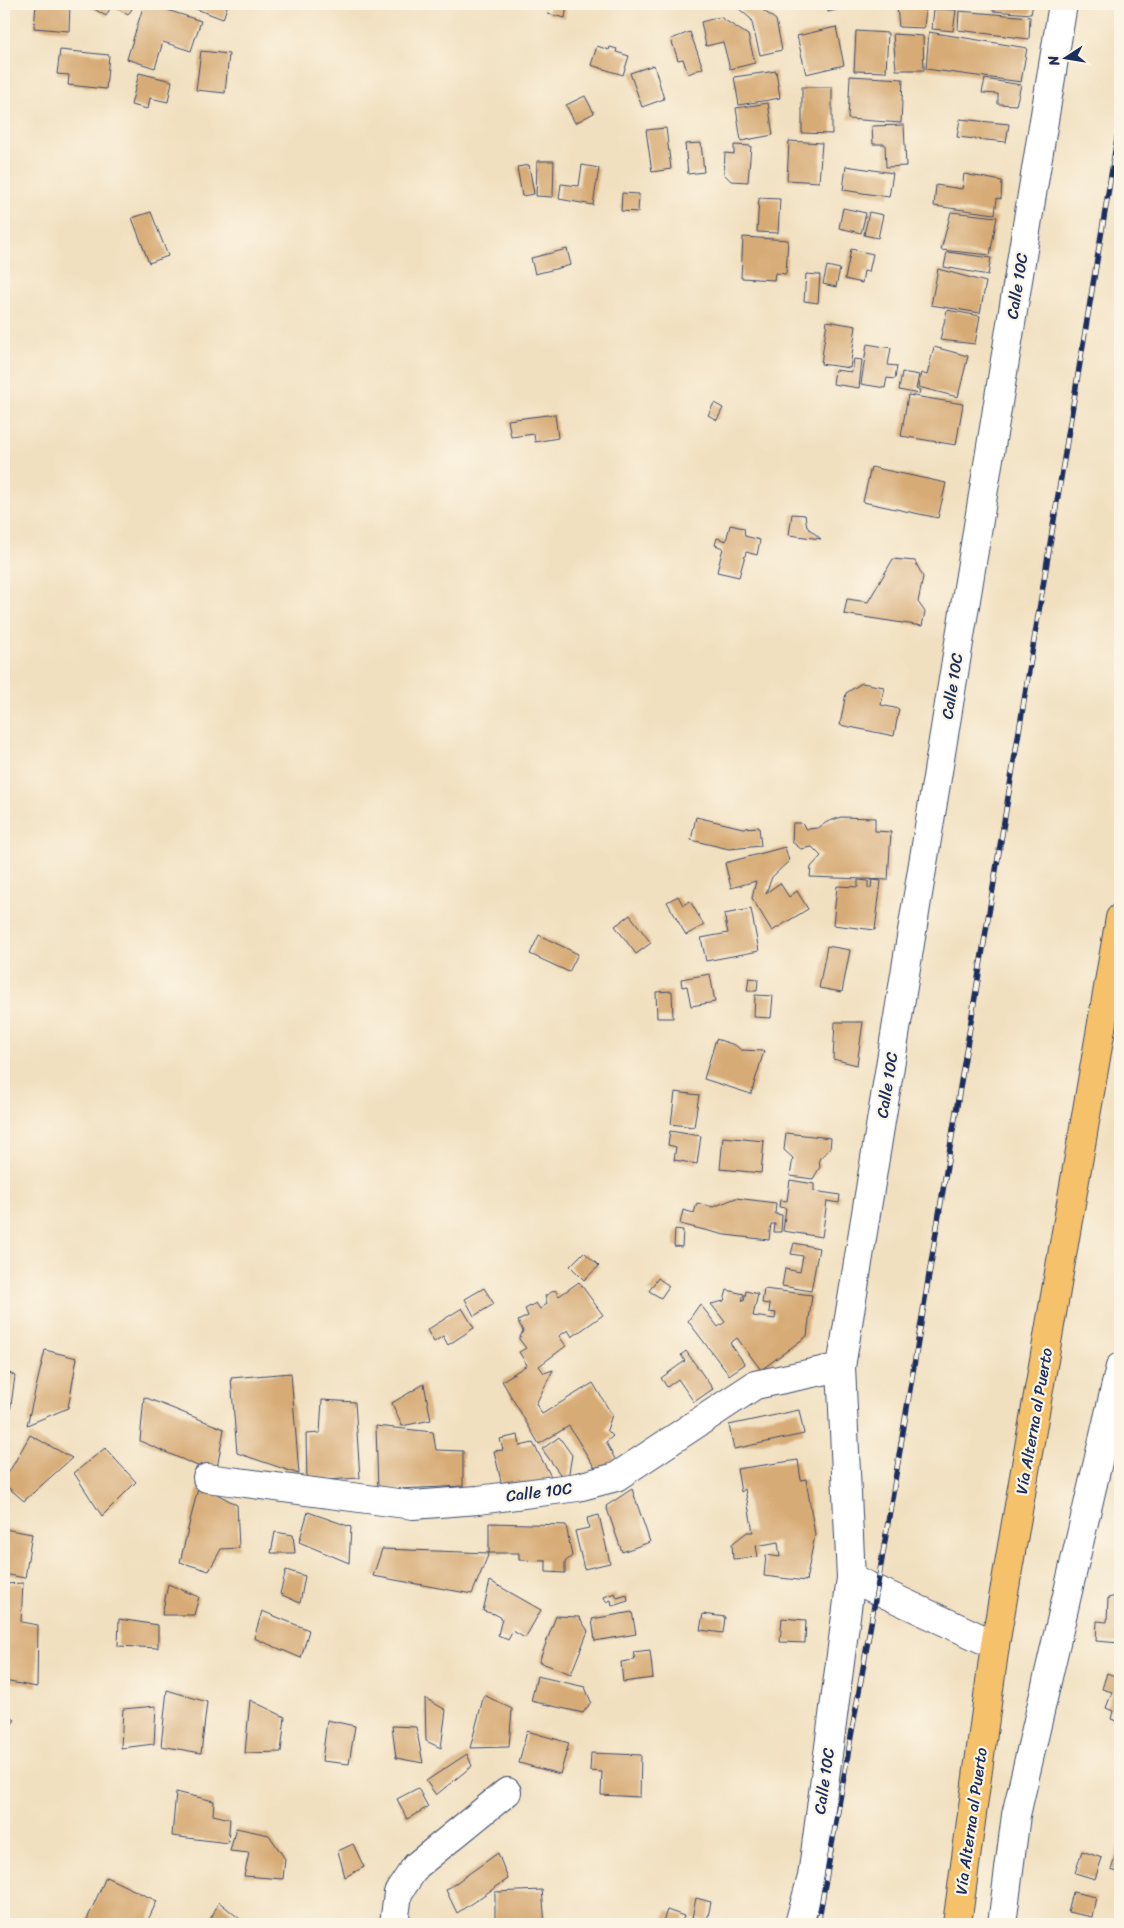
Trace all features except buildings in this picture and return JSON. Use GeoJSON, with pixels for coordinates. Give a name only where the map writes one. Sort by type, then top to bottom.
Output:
{"type":"FeatureCollection","features":[{"type":"Feature","properties":{"kind":"main road","name":"Vía Alterna al Puerto"},"geometry":{"type":"LineString","coordinates":[[956,1924],[995,1645],[1120,918]]}},
{"type":"Feature","properties":{"kind":"street","name":"Calle 10C"},"geometry":{"type":"LineString","coordinates":[[799,1924],[812,1878],[851,1578],[841,1367],[1063,4]]}},
{"type":"Feature","properties":{"kind":"street","name":"Calle 10C"},"geometry":{"type":"LineString","coordinates":[[207,1478],[414,1505],[478,1500],[578,1487],[616,1477],[754,1385],[841,1367]]}},
{"type":"Feature","properties":{"kind":"street"},"geometry":{"type":"LineString","coordinates":[[1002,1924],[1016,1815],[1109,1459],[1120,1367]]}},
{"type":"Feature","properties":{"kind":"street"},"geometry":{"type":"LineString","coordinates":[[851,1578],[995,1645]]}},
{"type":"Feature","properties":{"kind":"street"},"geometry":{"type":"LineString","coordinates":[[394,1924],[398,1893],[416,1866],[507,1792]]}},
{"type":"Feature","properties":{"kind":"railway"},"geometry":{"type":"LineString","coordinates":[[818,1924],[877,1589],[1120,121]]}}]}
